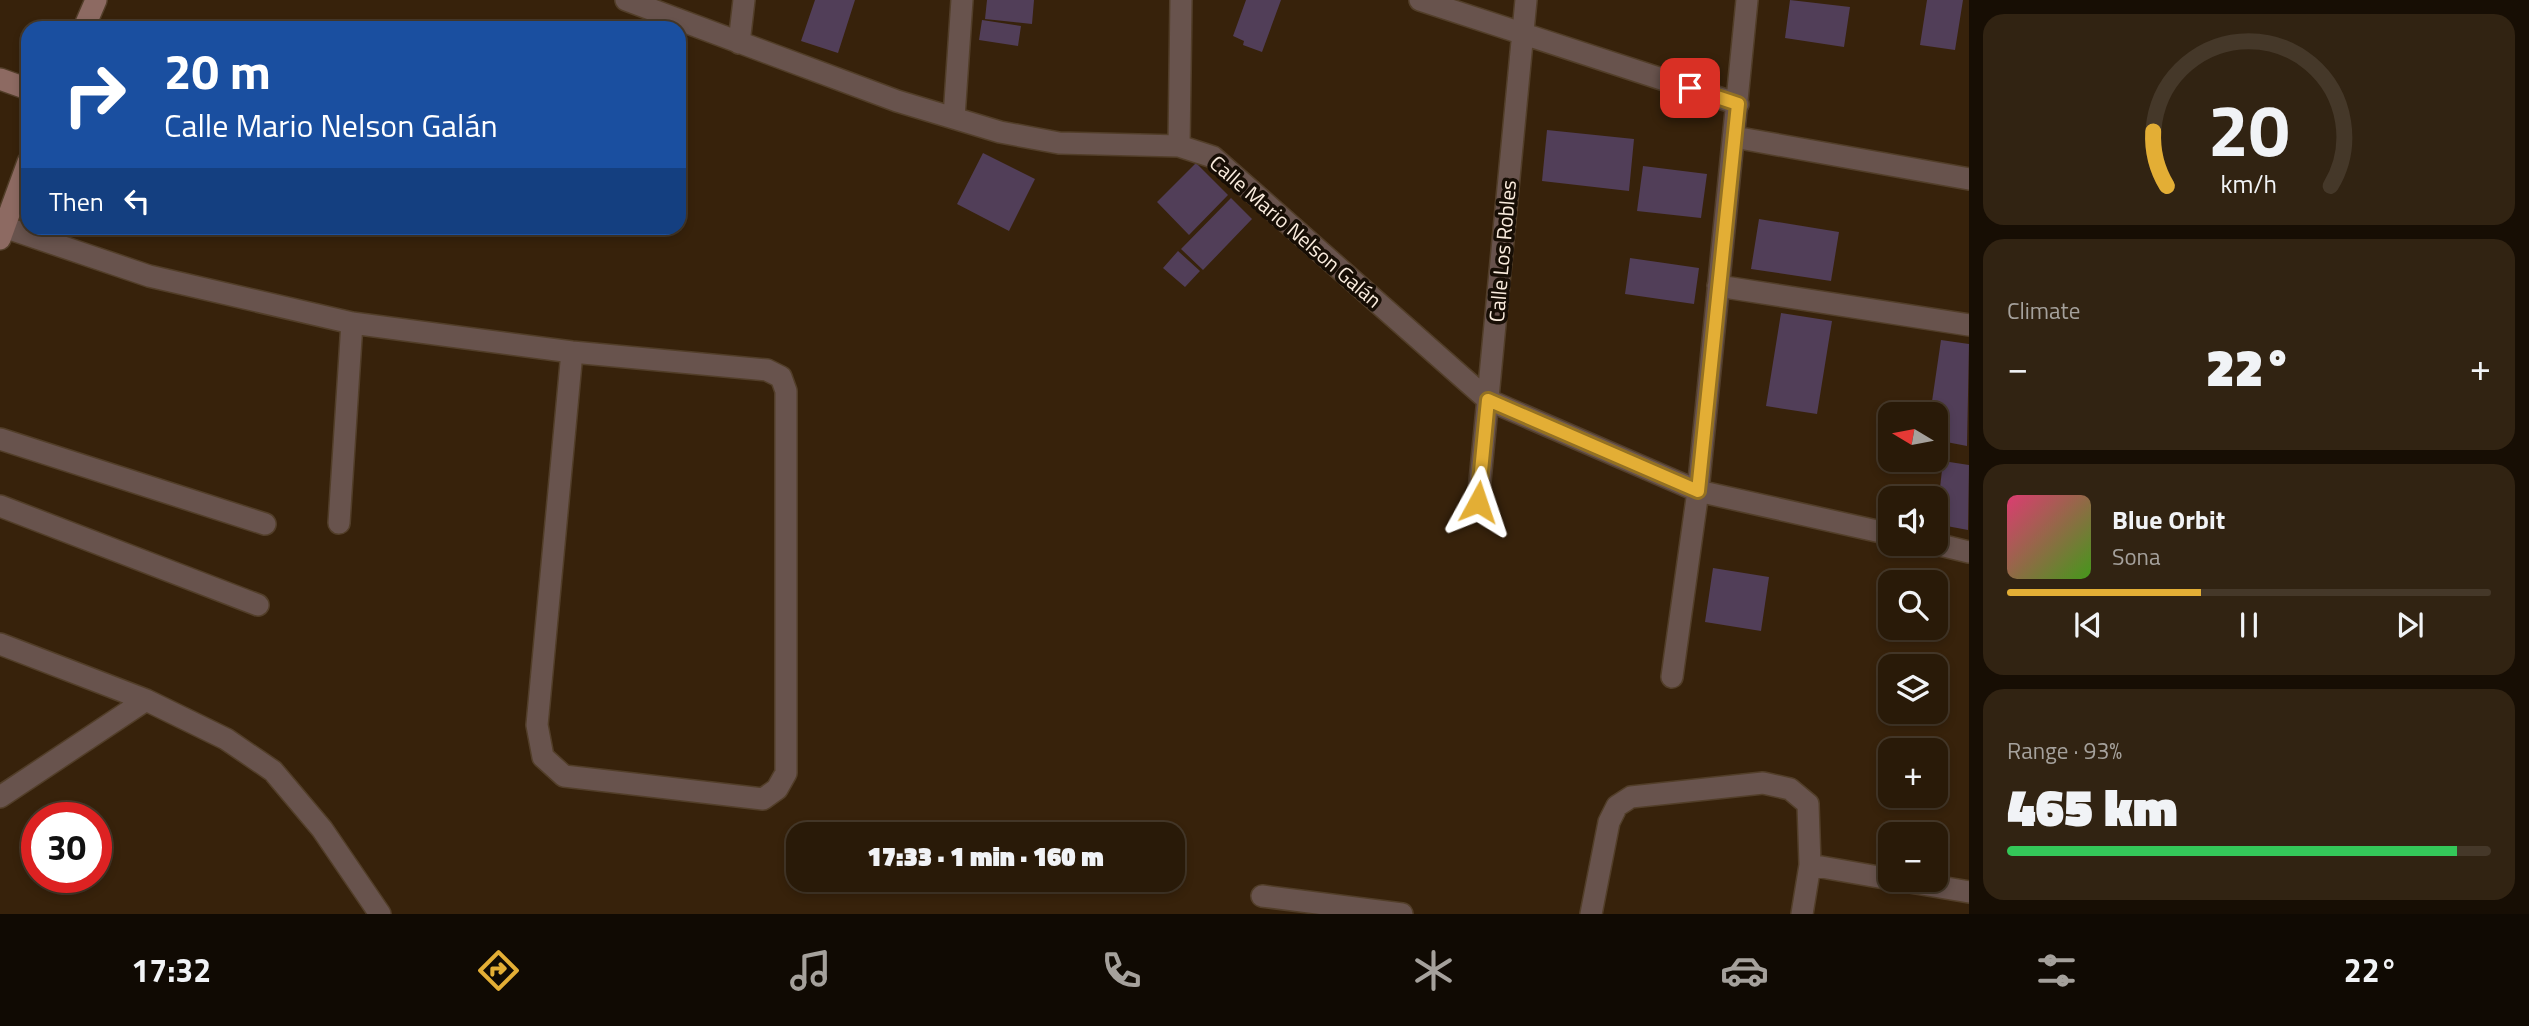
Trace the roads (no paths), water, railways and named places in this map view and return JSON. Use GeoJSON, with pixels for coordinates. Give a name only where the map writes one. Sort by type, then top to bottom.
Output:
{"type":"FeatureCollection","features":[{"type":"Feature","properties":{"kind":"street"},"geometry":{"type":"LineString","coordinates":[[87,21],[96,0]]}},
{"type":"Feature","properties":{"kind":"street","name":"Calle Mario Nelson Galán"},"geometry":{"type":"LineString","coordinates":[[626,0],[681,21]]}},
{"type":"Feature","properties":{"kind":"street"},"geometry":{"type":"LineString","coordinates":[[739,43],[744,0]]}},
{"type":"Feature","properties":{"kind":"street"},"geometry":{"type":"LineString","coordinates":[[954,117],[962,0]]}},
{"type":"Feature","properties":{"kind":"street"},"geometry":{"type":"LineString","coordinates":[[1179,146],[1181,0]]}},
{"type":"Feature","properties":{"kind":"street"},"geometry":{"type":"LineString","coordinates":[[1420,0],[1738,104]]}},
{"type":"Feature","properties":{"kind":"street","name":"Calle Los Robles"},"geometry":{"type":"LineString","coordinates":[[1478,502],[1526,0]]}},
{"type":"Feature","properties":{"kind":"street"},"geometry":{"type":"LineString","coordinates":[[1672,677],[1698,491],[1747,0]]}},
{"type":"Feature","properties":{"kind":"street","name":"Calle Mario Nelson Galán"},"geometry":{"type":"LineString","coordinates":[[686,23],[897,101],[1000,132],[1059,143],[1179,146],[1213,157],[1488,400],[1698,491],[1878,531]]}},
{"type":"Feature","properties":{"kind":"street"},"geometry":{"type":"LineString","coordinates":[[0,79],[21,86]]}},
{"type":"Feature","properties":{"kind":"street"},"geometry":{"type":"LineString","coordinates":[[1734,137],[1969,179]]}},
{"type":"Feature","properties":{"kind":"street"},"geometry":{"type":"LineString","coordinates":[[21,181],[2,233],[149,276],[352,323],[572,352],[767,370],[781,377],[786,391],[786,773],[778,789],[763,799],[564,776],[543,757],[537,725],[572,352]]}},
{"type":"Feature","properties":{"kind":"street"},"geometry":{"type":"LineString","coordinates":[[1718,286],[1969,325]]}},
{"type":"Feature","properties":{"kind":"street"},"geometry":{"type":"LineString","coordinates":[[339,523],[352,323]]}},
{"type":"Feature","properties":{"kind":"street"},"geometry":{"type":"LineString","coordinates":[[0,439],[265,524]]}},
{"type":"Feature","properties":{"kind":"street"},"geometry":{"type":"LineString","coordinates":[[0,506],[258,605]]}},
{"type":"Feature","properties":{"kind":"street"},"geometry":{"type":"LineString","coordinates":[[1948,547],[1969,552]]}},
{"type":"Feature","properties":{"kind":"street"},"geometry":{"type":"LineString","coordinates":[[0,644],[145,700],[226,740],[273,771],[322,829],[380,914]]}},
{"type":"Feature","properties":{"kind":"street"},"geometry":{"type":"LineString","coordinates":[[0,797],[145,700]]}},
{"type":"Feature","properties":{"kind":"street"},"geometry":{"type":"LineString","coordinates":[[1591,914],[1609,822],[1618,806],[1632,797],[1763,783],[1790,789],[1808,804],[1810,865],[1802,914]]}},
{"type":"Feature","properties":{"kind":"street"},"geometry":{"type":"LineString","coordinates":[[1810,865],[1878,877]]}},
{"type":"Feature","properties":{"kind":"street"},"geometry":{"type":"LineString","coordinates":[[1948,888],[1969,892]]}},
{"type":"Feature","properties":{"kind":"street"},"geometry":{"type":"LineString","coordinates":[[1262,897],[1358,911],[1402,914]]}}]}
